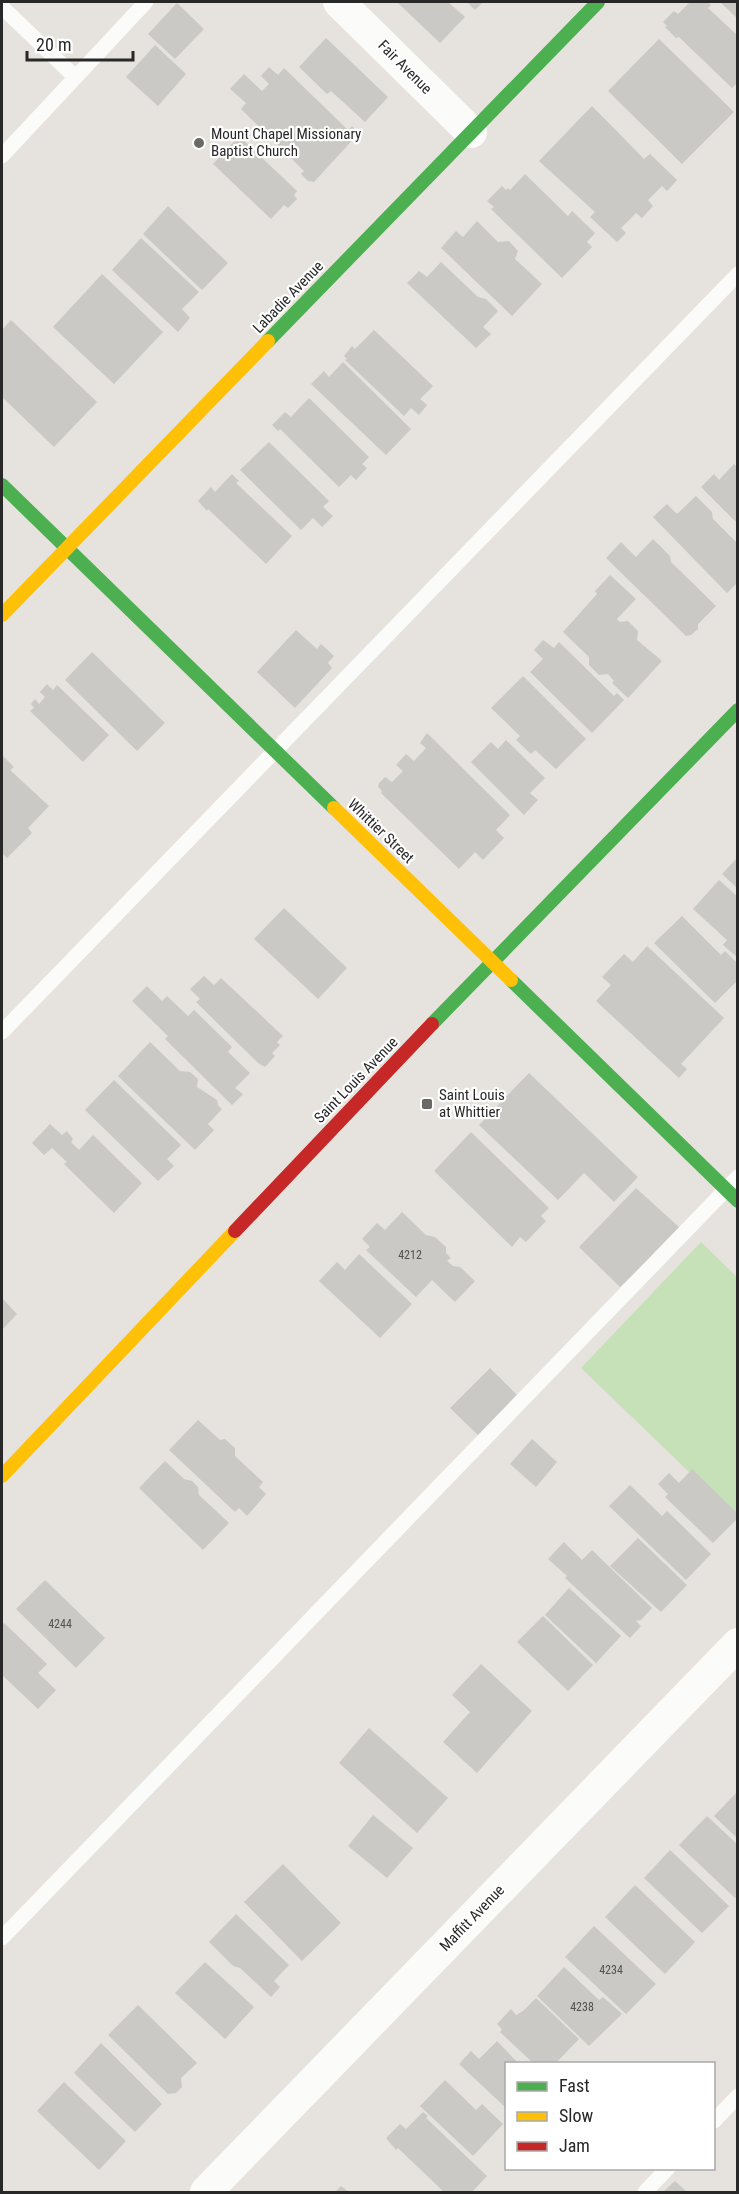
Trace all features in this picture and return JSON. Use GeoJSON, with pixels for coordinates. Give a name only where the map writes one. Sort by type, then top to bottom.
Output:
{"type":"FeatureCollection","features":[{"type":"Feature","properties":{"kind":"street","name":"Fair Avenue"},"geometry":{"type":"LineString","coordinates":[[339,2],[471,132]]}},
{"type":"Feature","properties":{"kind":"street","name":"Labadie Avenue"},"geometry":{"type":"LineString","coordinates":[[2,615],[598,2]]}},
{"type":"Feature","properties":{"kind":"street","name":"Whittier Street"},"geometry":{"type":"LineString","coordinates":[[2,485],[65,549],[738,1201]]}},
{"type":"Feature","properties":{"kind":"street","name":"Saint Louis Avenue"},"geometry":{"type":"LineString","coordinates":[[2,1476],[491,962],[738,710]]}},
{"type":"Feature","properties":{"kind":"street","name":"Maffitt Avenue"},"geometry":{"type":"LineString","coordinates":[[206,2193],[738,1644]]}},
{"type":"Feature","properties":{"kind":"lane"},"geometry":{"type":"LineString","coordinates":[[2,156],[146,2]]}},
{"type":"Feature","properties":{"kind":"lane"},"geometry":{"type":"LineString","coordinates":[[2,7],[75,77]]}},
{"type":"Feature","properties":{"kind":"lane"},"geometry":{"type":"LineString","coordinates":[[2,1032],[738,274]]}},
{"type":"Feature","properties":{"kind":"lane"},"geometry":{"type":"LineString","coordinates":[[2,1938],[738,1177]]}},
{"type":"Feature","properties":{"kind":"lane"},"geometry":{"type":"LineString","coordinates":[[715,2120],[738,2096]]}},
{"type":"Feature","properties":{"kind":"lane"},"geometry":{"type":"LineString","coordinates":[[645,2193],[667,2170]]}},
{"type":"Feature","properties":{"kind":"green space"},"geometry":{"type":"Polygon","coordinates":[[[701,1242],[737,1277],[737,1518],[581,1368],[701,1242]]]}},
{"type":"Feature","properties":{"kind":"building"},"geometry":{"type":"Polygon","coordinates":[[[397,2],[448,2],[465,17],[440,43],[397,2]]]}},
{"type":"Feature","properties":{"kind":"building"},"geometry":{"type":"Polygon","coordinates":[[[467,2],[483,2],[475,10],[467,2]]]}},
{"type":"Feature","properties":{"kind":"building"},"geometry":{"type":"Polygon","coordinates":[[[690,2],[708,2],[711,5],[708,8],[738,36],[738,82],[732,88],[679,37],[676,38],[665,27],[667,26],[663,22],[674,11],[678,14],[690,2]]]}},
{"type":"Feature","properties":{"kind":"building"},"geometry":{"type":"Polygon","coordinates":[[[720,2],[738,2],[738,19],[720,2]]]}},
{"type":"Feature","properties":{"kind":"building"},"geometry":{"type":"Polygon","coordinates":[[[177,3],[204,29],[175,59],[148,34],[177,3]]]}},
{"type":"Feature","properties":{"kind":"building"},"geometry":{"type":"Polygon","coordinates":[[[326,38],[388,97],[365,122],[331,91],[327,94],[299,67],[326,38]]]}},
{"type":"Feature","properties":{"kind":"building"},"geometry":{"type":"Polygon","coordinates":[[[659,39],[734,112],[682,164],[608,91],[659,39]]]}},
{"type":"Feature","properties":{"kind":"building"},"geometry":{"type":"Polygon","coordinates":[[[155,45],[186,74],[158,106],[126,77],[155,45]]]}},
{"type":"Feature","properties":{"kind":"building"},"geometry":{"type":"Polygon","coordinates":[[[269,67],[278,75],[284,68],[348,130],[352,126],[359,133],[314,182],[308,181],[301,174],[304,171],[241,109],[246,103],[230,89],[244,74],[262,91],[269,84],[261,76],[269,67]]]}},
{"type":"Feature","properties":{"kind":"building"},"geometry":{"type":"Polygon","coordinates":[[[592,106],[644,159],[650,154],[677,180],[667,191],[662,186],[648,200],[653,206],[642,218],[636,213],[621,228],[626,233],[617,242],[590,217],[595,212],[539,161],[592,106]]]}},
{"type":"Feature","properties":{"kind":"building"},"geometry":{"type":"Polygon","coordinates":[[[239,136],[297,191],[294,195],[297,199],[288,208],[284,205],[271,219],[213,164],[239,136]]]}},
{"type":"Feature","properties":{"kind":"building"},"geometry":{"type":"Polygon","coordinates":[[[525,174],[568,216],[572,211],[595,233],[587,242],[592,247],[562,278],[491,209],[494,207],[487,201],[502,186],[510,190],[525,174]]]}},
{"type":"Feature","properties":{"kind":"building"},"geometry":{"type":"Polygon","coordinates":[[[168,206],[228,263],[202,290],[143,234],[168,206]]]}},
{"type":"Feature","properties":{"kind":"building"},"geometry":{"type":"Polygon","coordinates":[[[477,221],[498,242],[509,241],[518,251],[515,259],[542,284],[512,316],[441,248],[456,231],[463,237],[477,221]]]}},
{"type":"Feature","properties":{"kind":"building"},"geometry":{"type":"Polygon","coordinates":[[[141,238],[199,292],[182,309],[190,318],[178,332],[112,270],[141,238]]]}},
{"type":"Feature","properties":{"kind":"building"},"geometry":{"type":"Polygon","coordinates":[[[441,262],[478,297],[486,299],[498,311],[483,327],[491,334],[476,348],[407,283],[419,271],[427,277],[441,262]]]}},
{"type":"Feature","properties":{"kind":"building"},"geometry":{"type":"Polygon","coordinates":[[[102,274],[163,332],[114,384],[53,327],[102,274]]]}},
{"type":"Feature","properties":{"kind":"building"},"geometry":{"type":"Polygon","coordinates":[[[11,320],[97,402],[54,447],[2,397],[2,330],[11,320]]]}},
{"type":"Feature","properties":{"kind":"building"},"geometry":{"type":"Polygon","coordinates":[[[374,330],[433,386],[420,399],[427,405],[419,415],[411,408],[404,416],[345,360],[347,359],[344,356],[352,346],[355,349],[374,330]]]}},
{"type":"Feature","properties":{"kind":"building"},"geometry":{"type":"Polygon","coordinates":[[[343,362],[411,429],[386,455],[311,384],[324,371],[329,377],[343,362]]]}},
{"type":"Feature","properties":{"kind":"building"},"geometry":{"type":"Polygon","coordinates":[[[309,398],[369,457],[362,464],[367,468],[356,480],[351,475],[339,487],[280,429],[278,431],[272,425],[285,412],[291,417],[309,398]]]}},
{"type":"Feature","properties":{"kind":"building"},"geometry":{"type":"Polygon","coordinates":[[[269,442],[329,501],[323,507],[333,516],[322,527],[313,518],[301,530],[240,470],[269,442]]]}},
{"type":"Feature","properties":{"kind":"building"},"geometry":{"type":"Polygon","coordinates":[[[734,464],[738,468],[738,524],[701,487],[714,474],[719,480],[734,464]]]}},
{"type":"Feature","properties":{"kind":"building"},"geometry":{"type":"Polygon","coordinates":[[[232,474],[239,481],[236,483],[292,536],[266,564],[198,501],[211,487],[215,492],[232,474]]]}},
{"type":"Feature","properties":{"kind":"building"},"geometry":{"type":"Polygon","coordinates":[[[696,496],[712,512],[713,519],[738,544],[738,582],[727,593],[653,517],[667,504],[677,514],[696,496]]]}},
{"type":"Feature","properties":{"kind":"building"},"geometry":{"type":"Polygon","coordinates":[[[653,539],[670,556],[671,562],[716,606],[698,624],[698,629],[691,635],[686,636],[606,558],[621,542],[636,557],[653,539]]]}},
{"type":"Feature","properties":{"kind":"building"},"geometry":{"type":"Polygon","coordinates":[[[610,575],[636,599],[617,619],[620,622],[628,621],[638,631],[637,640],[662,661],[628,698],[612,683],[614,681],[608,674],[599,675],[589,665],[589,657],[563,632],[597,594],[595,591],[610,575]]]}},
{"type":"Feature","properties":{"kind":"building"},"geometry":{"type":"Polygon","coordinates":[[[296,630],[317,649],[321,644],[334,656],[328,663],[332,668],[295,708],[257,672],[296,630]]]}},
{"type":"Feature","properties":{"kind":"building"},"geometry":{"type":"Polygon","coordinates":[[[543,640],[554,648],[559,642],[614,696],[617,693],[624,700],[592,733],[530,672],[543,659],[534,650],[543,640]]]}},
{"type":"Feature","properties":{"kind":"building"},"geometry":{"type":"Polygon","coordinates":[[[92,652],[165,723],[137,751],[65,680],[92,652]]]}},
{"type":"Feature","properties":{"kind":"building"},"geometry":{"type":"Polygon","coordinates":[[[523,676],[586,739],[556,769],[535,750],[531,754],[516,740],[520,736],[491,708],[523,676]]]}},
{"type":"Feature","properties":{"kind":"building"},"geometry":{"type":"Polygon","coordinates":[[[47,684],[53,690],[57,685],[109,735],[83,762],[30,711],[34,708],[31,704],[35,699],[39,704],[45,697],[40,692],[47,684]]]}},
{"type":"Feature","properties":{"kind":"building"},"geometry":{"type":"Polygon","coordinates":[[[427,733],[510,815],[496,830],[504,838],[483,860],[475,852],[459,869],[381,793],[378,787],[385,777],[392,782],[403,771],[396,765],[406,754],[414,761],[426,748],[420,743],[427,733]]]}},
{"type":"Feature","properties":{"kind":"building"},"geometry":{"type":"Polygon","coordinates":[[[506,740],[545,778],[530,793],[538,800],[524,815],[471,762],[491,742],[498,749],[506,740]]]}},
{"type":"Feature","properties":{"kind":"building"},"geometry":{"type":"Polygon","coordinates":[[[2,755],[14,767],[10,770],[49,806],[28,828],[32,833],[7,858],[2,853],[2,755]]]}},
{"type":"Feature","properties":{"kind":"building"},"geometry":{"type":"Polygon","coordinates":[[[738,857],[738,889],[722,874],[738,857]]]}},
{"type":"Feature","properties":{"kind":"building"},"geometry":{"type":"Polygon","coordinates":[[[719,880],[738,897],[738,958],[723,945],[727,940],[693,909],[719,880]]]}},
{"type":"Feature","properties":{"kind":"building"},"geometry":{"type":"Polygon","coordinates":[[[284,908],[347,968],[318,999],[254,939],[284,908]]]}},
{"type":"Feature","properties":{"kind":"building"},"geometry":{"type":"Polygon","coordinates":[[[682,916],[721,955],[725,951],[738,964],[738,980],[715,1003],[654,943],[682,916]]]}},
{"type":"Feature","properties":{"kind":"building"},"geometry":{"type":"Polygon","coordinates":[[[647,946],[724,1018],[681,1064],[687,1069],[679,1078],[596,1001],[611,985],[602,977],[624,954],[633,962],[647,946]]]}},
{"type":"Feature","properties":{"kind":"building"},"geometry":{"type":"Polygon","coordinates":[[[204,976],[214,985],[221,978],[283,1036],[277,1042],[280,1045],[272,1053],[275,1056],[265,1067],[258,1063],[196,1002],[200,999],[190,989],[204,976]]]}},
{"type":"Feature","properties":{"kind":"building"},"geometry":{"type":"Polygon","coordinates":[[[147,986],[162,1001],[167,996],[188,1016],[194,1010],[232,1047],[228,1052],[250,1073],[235,1088],[243,1094],[232,1105],[165,1039],[168,1036],[132,1001],[147,986]]]}},
{"type":"Feature","properties":{"kind":"building"},"geometry":{"type":"Polygon","coordinates":[[[150,1042],[180,1071],[190,1072],[198,1079],[197,1087],[217,1100],[222,1109],[208,1124],[214,1130],[195,1150],[118,1076],[150,1042]]]}},
{"type":"Feature","properties":{"kind":"building"},"geometry":{"type":"Polygon","coordinates":[[[529,1073],[638,1177],[614,1202],[584,1173],[558,1200],[479,1125],[529,1073]]]}},
{"type":"Feature","properties":{"kind":"building"},"geometry":{"type":"Polygon","coordinates":[[[114,1080],[181,1145],[167,1159],[174,1166],[158,1181],[85,1110],[114,1080]]]}},
{"type":"Feature","properties":{"kind":"building"},"geometry":{"type":"Polygon","coordinates":[[[50,1124],[62,1135],[67,1131],[73,1139],[71,1142],[79,1150],[93,1135],[142,1183],[114,1213],[64,1164],[67,1162],[52,1148],[44,1155],[32,1143],[50,1124]]]}},
{"type":"Feature","properties":{"kind":"building"},"geometry":{"type":"Polygon","coordinates":[[[471,1132],[549,1208],[541,1216],[546,1221],[526,1242],[520,1237],[512,1247],[434,1171],[471,1132]]]}},
{"type":"Feature","properties":{"kind":"building"},"geometry":{"type":"Polygon","coordinates":[[[636,1188],[680,1228],[620,1287],[579,1247],[636,1188]]]}},
{"type":"Feature","properties":{"kind":"building"},"geometry":{"type":"Polygon","coordinates":[[[402,1212],[426,1235],[435,1237],[446,1247],[446,1253],[451,1258],[447,1261],[453,1266],[460,1267],[475,1281],[455,1302],[432,1280],[416,1297],[366,1250],[370,1247],[362,1239],[377,1223],[385,1230],[402,1212]]]}},
{"type":"Feature","properties":{"kind":"building"},"geometry":{"type":"Polygon","coordinates":[[[359,1254],[412,1304],[380,1338],[319,1281],[337,1262],[345,1270],[359,1254]]]}},
{"type":"Feature","properties":{"kind":"building"},"geometry":{"type":"Polygon","coordinates":[[[2,1298],[17,1314],[2,1330],[2,1298]]]}},
{"type":"Feature","properties":{"kind":"building"},"geometry":{"type":"Polygon","coordinates":[[[490,1368],[518,1396],[479,1436],[450,1408],[490,1368]]]}},
{"type":"Feature","properties":{"kind":"building"},"geometry":{"type":"Polygon","coordinates":[[[198,1420],[220,1440],[225,1439],[235,1448],[235,1456],[263,1482],[259,1487],[266,1494],[247,1516],[239,1508],[235,1512],[169,1450],[198,1420]]]}},
{"type":"Feature","properties":{"kind":"building"},"geometry":{"type":"Polygon","coordinates":[[[532,1439],[557,1462],[536,1487],[510,1464],[532,1439]]]}},
{"type":"Feature","properties":{"kind":"building"},"geometry":{"type":"Polygon","coordinates":[[[165,1461],[184,1479],[192,1481],[198,1487],[199,1495],[229,1523],[203,1550],[139,1488],[165,1461]]]}},
{"type":"Feature","properties":{"kind":"building"},"geometry":{"type":"Polygon","coordinates":[[[692,1469],[738,1514],[738,1518],[713,1543],[665,1497],[668,1494],[658,1484],[669,1473],[679,1483],[692,1469]]]}},
{"type":"Feature","properties":{"kind":"building"},"geometry":{"type":"Polygon","coordinates":[[[630,1485],[662,1516],[667,1511],[711,1554],[686,1580],[609,1506],[630,1485]]]}},
{"type":"Feature","properties":{"kind":"building"},"geometry":{"type":"Polygon","coordinates":[[[638,1538],[687,1585],[661,1612],[610,1566],[638,1538]]]}},
{"type":"Feature","properties":{"kind":"building"},"geometry":{"type":"Polygon","coordinates":[[[564,1542],[582,1560],[592,1550],[652,1608],[641,1620],[636,1621],[641,1626],[630,1638],[565,1578],[567,1576],[548,1559],[564,1542]]]}},
{"type":"Feature","properties":{"kind":"building"},"geometry":{"type":"Polygon","coordinates":[[[45,1580],[105,1638],[76,1668],[16,1609],[45,1580]]]}},
{"type":"Feature","properties":{"kind":"building"},"geometry":{"type":"Polygon","coordinates":[[[569,1588],[621,1636],[596,1663],[545,1615],[569,1588]]]}},
{"type":"Feature","properties":{"kind":"building"},"geometry":{"type":"Polygon","coordinates":[[[543,1616],[593,1665],[568,1691],[517,1642],[543,1616]]]}},
{"type":"Feature","properties":{"kind":"building"},"geometry":{"type":"Polygon","coordinates":[[[4,1623],[47,1664],[38,1673],[56,1690],[38,1709],[2,1675],[2,1626],[4,1623]]]}},
{"type":"Feature","properties":{"kind":"building"},"geometry":{"type":"Polygon","coordinates":[[[481,1664],[532,1711],[477,1773],[443,1742],[470,1712],[452,1695],[481,1664]]]}},
{"type":"Feature","properties":{"kind":"building"},"geometry":{"type":"Polygon","coordinates":[[[369,1728],[448,1798],[417,1833],[339,1763],[369,1728]]]}},
{"type":"Feature","properties":{"kind":"building"},"geometry":{"type":"Polygon","coordinates":[[[738,1791],[738,1839],[714,1816],[738,1791]]]}},
{"type":"Feature","properties":{"kind":"building"},"geometry":{"type":"Polygon","coordinates":[[[373,1815],[413,1848],[387,1878],[348,1846],[373,1815]]]}},
{"type":"Feature","properties":{"kind":"building"},"geometry":{"type":"Polygon","coordinates":[[[707,1816],[738,1845],[738,1896],[735,1898],[679,1845],[707,1816]]]}},
{"type":"Feature","properties":{"kind":"building"},"geometry":{"type":"Polygon","coordinates":[[[670,1850],[729,1906],[702,1933],[644,1878],[670,1850]]]}},
{"type":"Feature","properties":{"kind":"building"},"geometry":{"type":"Polygon","coordinates":[[[283,1864],[341,1923],[302,1961],[244,1902],[283,1864]]]}},
{"type":"Feature","properties":{"kind":"building"},"geometry":{"type":"Polygon","coordinates":[[[635,1885],[695,1942],[665,1974],[605,1917],[635,1885]]]}},
{"type":"Feature","properties":{"kind":"building"},"geometry":{"type":"Polygon","coordinates":[[[236,1914],[289,1965],[274,1981],[280,1987],[271,1997],[240,1968],[233,1966],[209,1942],[236,1914]]]}},
{"type":"Feature","properties":{"kind":"building"},"geometry":{"type":"Polygon","coordinates":[[[594,1926],[656,1984],[626,2014],[565,1957],[594,1926]]]}},
{"type":"Feature","properties":{"kind":"building"},"geometry":{"type":"Polygon","coordinates":[[[205,1962],[254,2007],[225,2039],[175,1993],[205,1962]]]}},
{"type":"Feature","properties":{"kind":"building"},"geometry":{"type":"Polygon","coordinates":[[[564,1967],[599,2000],[603,1997],[622,2014],[589,2046],[537,1996],[564,1967]]]}},
{"type":"Feature","properties":{"kind":"building"},"geometry":{"type":"Polygon","coordinates":[[[536,1998],[579,2039],[557,2062],[532,2062],[500,2032],[502,2029],[497,2024],[511,2009],[516,2015],[536,1998]]]}},
{"type":"Feature","properties":{"kind":"building"},"geometry":{"type":"Polygon","coordinates":[[[138,2005],[197,2063],[181,2078],[182,2087],[176,2093],[168,2094],[108,2035],[138,2005]]]}},
{"type":"Feature","properties":{"kind":"building"},"geometry":{"type":"Polygon","coordinates":[[[497,2041],[517,2062],[505,2062],[505,2107],[459,2064],[471,2051],[479,2059],[497,2041]]]}},
{"type":"Feature","properties":{"kind":"building"},"geometry":{"type":"Polygon","coordinates":[[[101,2043],[162,2104],[135,2132],[74,2073],[101,2043]]]}},
{"type":"Feature","properties":{"kind":"building"},"geometry":{"type":"Polygon","coordinates":[[[445,2080],[476,2110],[482,2104],[503,2124],[473,2156],[420,2106],[445,2080]]]}},
{"type":"Feature","properties":{"kind":"building"},"geometry":{"type":"Polygon","coordinates":[[[64,2082],[126,2141],[99,2170],[37,2111],[64,2082]]]}},
{"type":"Feature","properties":{"kind":"building"},"geometry":{"type":"Polygon","coordinates":[[[423,2112],[428,2116],[426,2118],[487,2176],[472,2192],[444,2192],[398,2148],[396,2150],[386,2138],[400,2124],[406,2129],[423,2112]]]}},
{"type":"Feature","properties":{"kind":"building"},"geometry":{"type":"Polygon","coordinates":[[[675,2181],[687,2192],[663,2192],[675,2181]]]}},
{"type":"Feature","properties":{"kind":"building"},"geometry":{"type":"Polygon","coordinates":[[[341,2186],[349,2192],[335,2192],[341,2186]]]}},
{"type":"Feature","properties":{"kind":"traffic: fast"},"geometry":{"type":"LineString","coordinates":[[268,341],[598,2]]}},
{"type":"Feature","properties":{"kind":"traffic: fast"},"geometry":{"type":"LineString","coordinates":[[2,485],[334,808]]}},
{"type":"Feature","properties":{"kind":"traffic: fast"},"geometry":{"type":"LineString","coordinates":[[432,1024],[738,710]]}},
{"type":"Feature","properties":{"kind":"traffic: fast"},"geometry":{"type":"LineString","coordinates":[[511,980],[738,1201]]}},
{"type":"Feature","properties":{"kind":"traffic: slow"},"geometry":{"type":"LineString","coordinates":[[2,615],[268,341]]}},
{"type":"Feature","properties":{"kind":"traffic: slow"},"geometry":{"type":"LineString","coordinates":[[334,808],[511,980]]}},
{"type":"Feature","properties":{"kind":"traffic: slow"},"geometry":{"type":"LineString","coordinates":[[2,1476],[235,1231]]}},
{"type":"Feature","properties":{"kind":"traffic: jam"},"geometry":{"type":"LineString","coordinates":[[235,1231],[432,1024]]}},
{"type":"Feature","properties":{"kind":"place","name":"Mount Chapel Missionary Baptist Church"},"geometry":{"type":"Point","coordinates":[199,143]}},
{"type":"Feature","properties":{"kind":"place","name":"Saint Louis at Whittier"},"geometry":{"type":"Point","coordinates":[427,1104]}}]}
